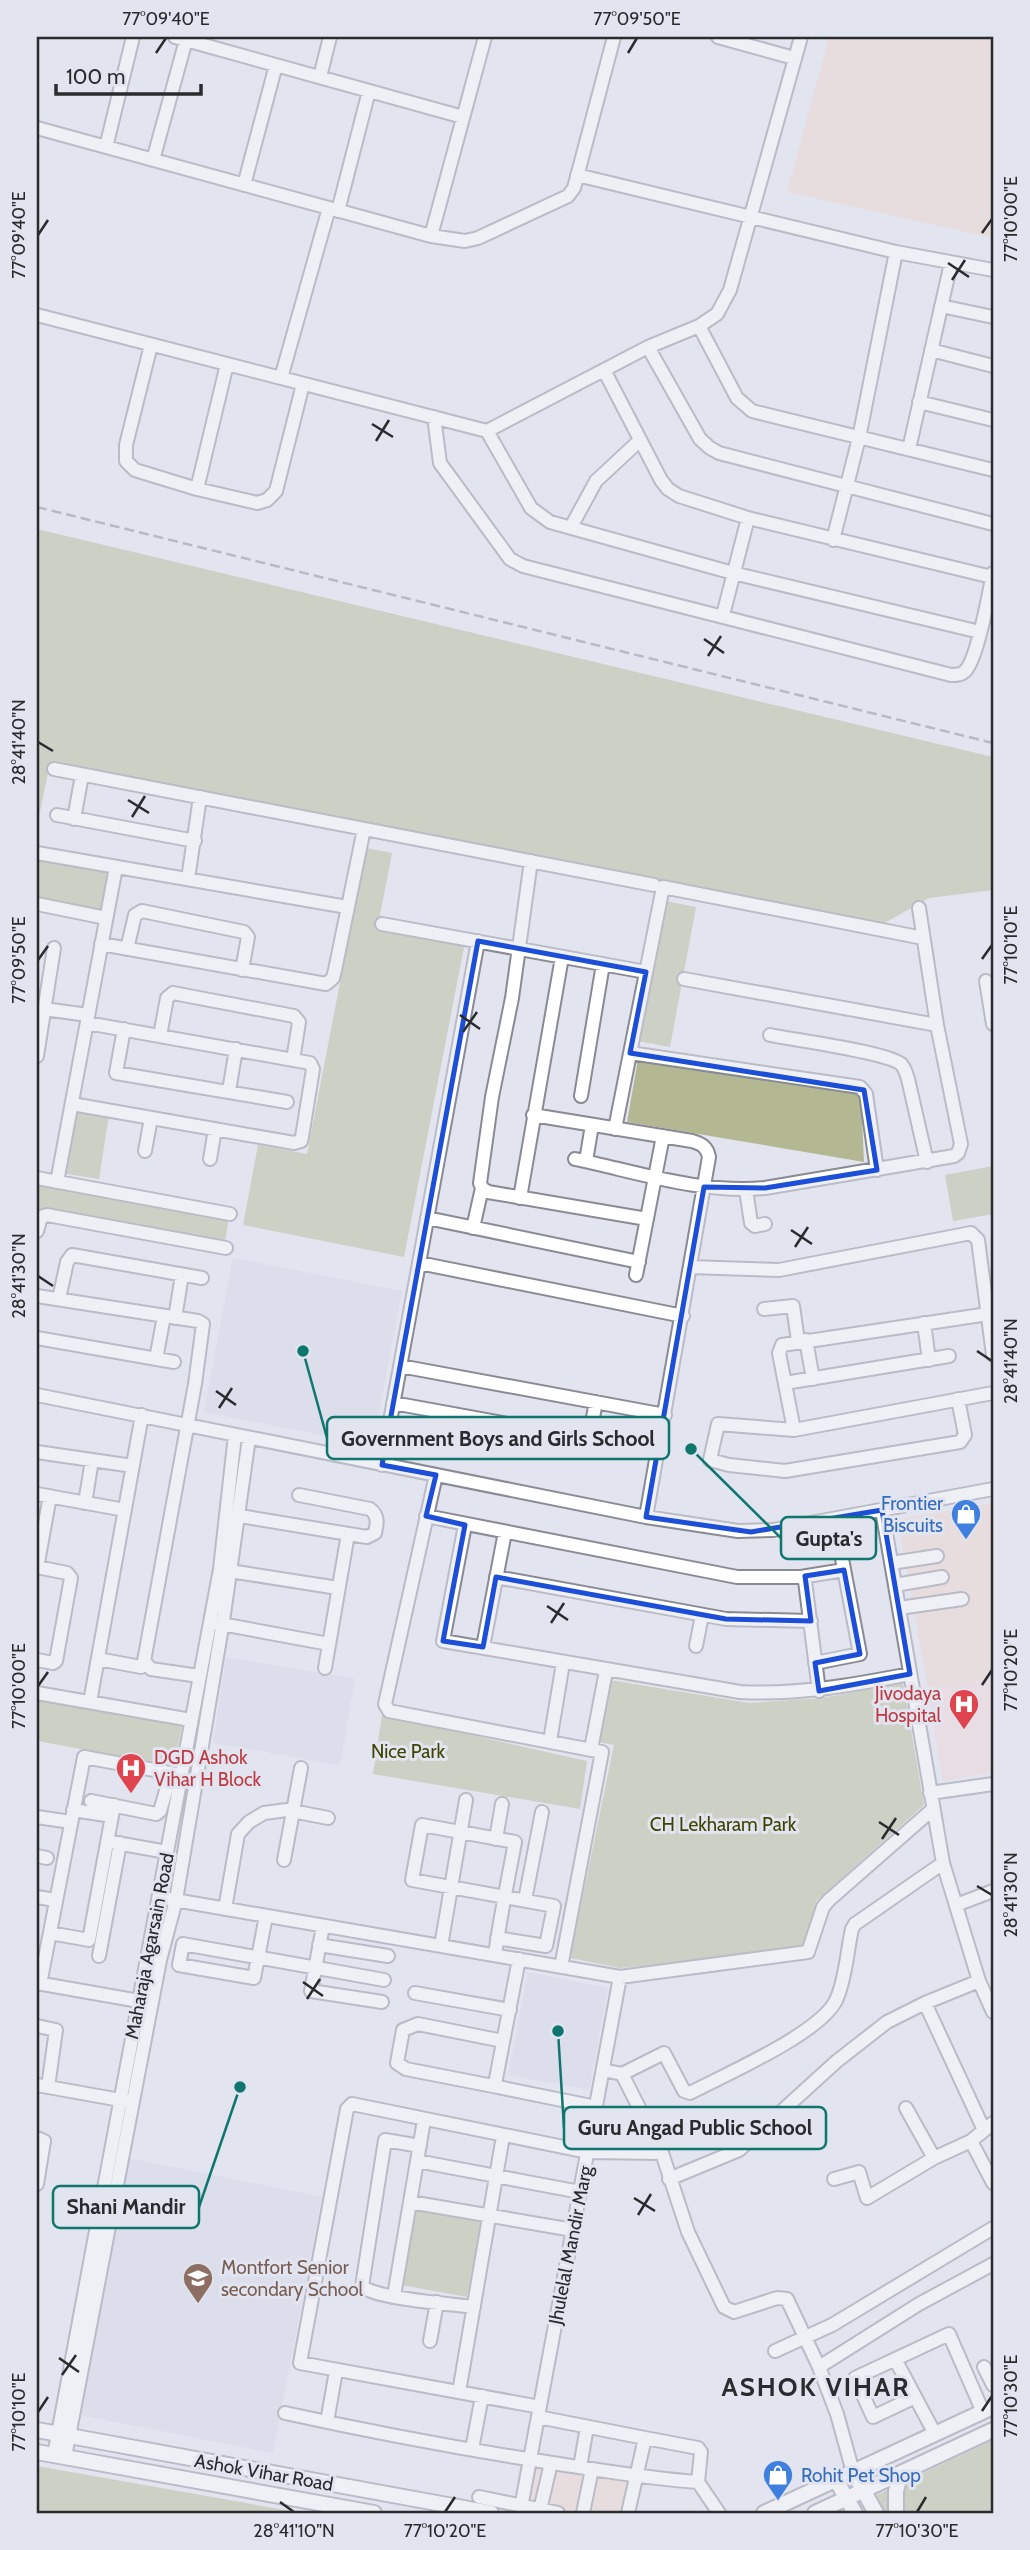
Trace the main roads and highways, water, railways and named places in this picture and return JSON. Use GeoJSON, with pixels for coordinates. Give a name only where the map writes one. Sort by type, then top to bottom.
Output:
{"type":"FeatureCollection","features":[{"type":"Feature","properties":{"kind":"main road"},"geometry":{"type":"LineString","coordinates":[[764,2513],[988,2409]]}},
{"type":"Feature","properties":{"kind":"main road","name":"Ashok Vihar Road"},"geometry":{"type":"LineString","coordinates":[[37,2430],[491,2513]]}},
{"type":"Feature","properties":{"kind":"main road"},"geometry":{"type":"LineString","coordinates":[[815,2513],[993,2430]]}},
{"type":"Feature","properties":{"kind":"main road","name":"Ashok Vihar Road"},"geometry":{"type":"LineString","coordinates":[[37,2452],[374,2513]]}},
{"type":"Feature","properties":{"kind":"main road"},"geometry":{"type":"LineString","coordinates":[[853,2472],[876,2513]]}},
{"type":"Feature","properties":{"kind":"main road"},"geometry":{"type":"LineString","coordinates":[[896,2513],[896,2491],[901,2473]]}},
{"type":"Feature","properties":{"kind":"main road"},"geometry":{"type":"LineString","coordinates":[[836,2480],[855,2513]]}},
{"type":"Feature","properties":{"kind":"railway"},"geometry":{"type":"LineString","coordinates":[[37,507],[993,743]]}},
{"type":"Feature","properties":{"kind":"place","name":"Government Boys and Girls School"},"geometry":{"type":"Point","coordinates":[303,1351]}},
{"type":"Feature","properties":{"kind":"place","name":"Gupta's"},"geometry":{"type":"Point","coordinates":[691,1449]}},
{"type":"Feature","properties":{"kind":"place","name":"Frontier Biscuits"},"geometry":{"type":"Point","coordinates":[966,1541]}},
{"type":"Feature","properties":{"kind":"place","name":"Jivodaya Hospital"},"geometry":{"type":"Point","coordinates":[964,1731]}},
{"type":"Feature","properties":{"kind":"place","name":"DGD Ashok Vihar H Block"},"geometry":{"type":"Point","coordinates":[131,1795]}},
{"type":"Feature","properties":{"kind":"place","name":"Guru Angad Public School"},"geometry":{"type":"Point","coordinates":[558,2031]}},
{"type":"Feature","properties":{"kind":"place","name":"Shani Mandir"},"geometry":{"type":"Point","coordinates":[240,2087]}},
{"type":"Feature","properties":{"kind":"place","name":"Montfort Senior secondary School"},"geometry":{"type":"Point","coordinates":[198,2305]}},
{"type":"Feature","properties":{"kind":"place","name":"Rohit Pet Shop"},"geometry":{"type":"Point","coordinates":[778,2502]}},
{"type":"Feature","properties":{"kind":"district","name":"ASHOK VIHAR"},"geometry":{"type":"Point","coordinates":[816,2387]}},
{"type":"Feature","properties":{"kind":"park label","name":"Nice Park"},"geometry":{"type":"Point","coordinates":[408,1751]}},
{"type":"Feature","properties":{"kind":"park label","name":"CH Lekharam Park"},"geometry":{"type":"Point","coordinates":[723,1824]}}]}
